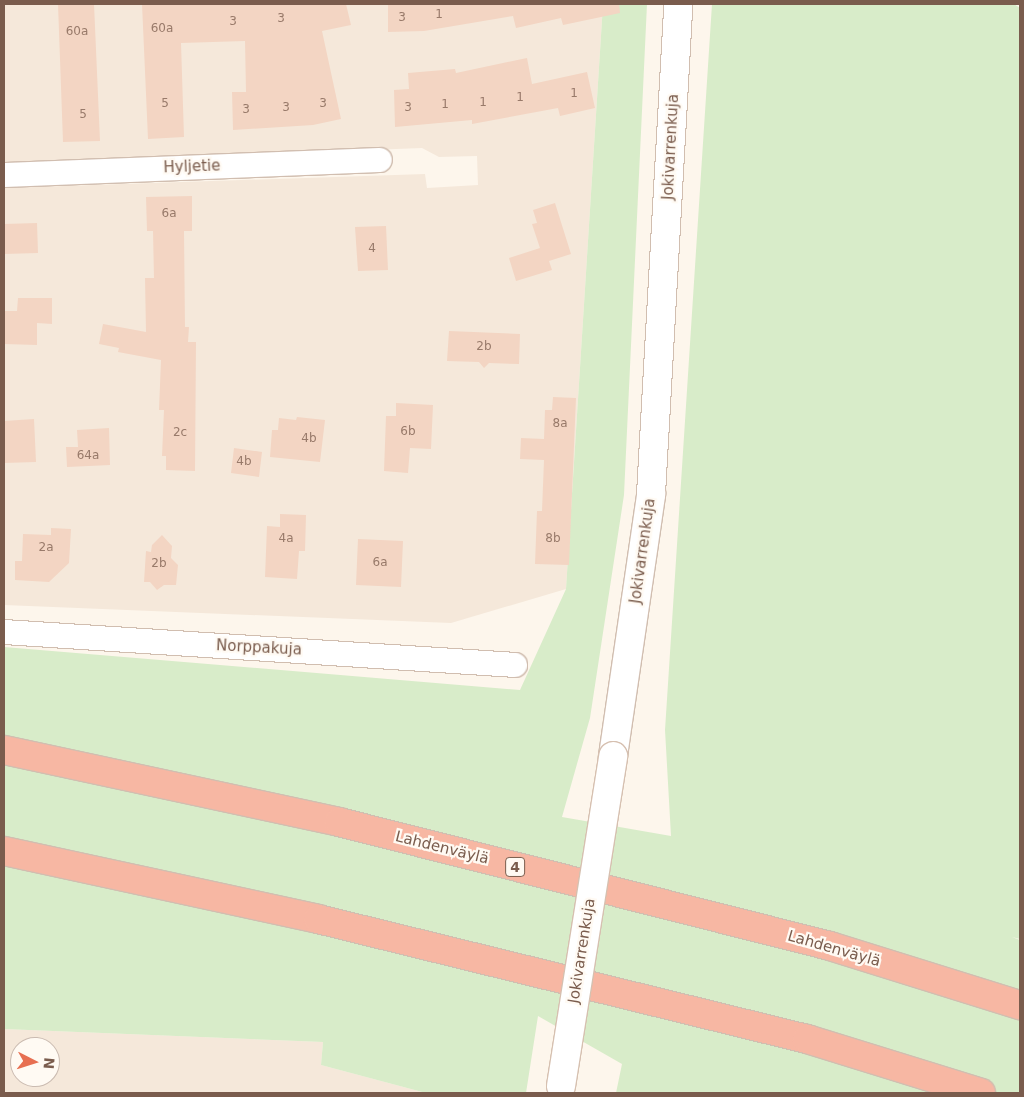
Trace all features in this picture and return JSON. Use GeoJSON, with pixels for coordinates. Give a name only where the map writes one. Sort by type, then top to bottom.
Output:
{"type":"FeatureCollection","features":[{"type":"Feature","properties":{"kind":"highway","name":"Lahdenväylä"},"geometry":{"type":"LineString","coordinates":[[4,750],[349,824],[830,946],[1020,1005]]}},
{"type":"Feature","properties":{"kind":"highway"},"geometry":{"type":"LineString","coordinates":[[4,851],[318,919],[807,1039],[981,1093]]}},
{"type":"Feature","properties":{"kind":"street","name":"Jokivarrenkuja"},"geometry":{"type":"LineString","coordinates":[[561,1090],[652,494],[678,4]]}},
{"type":"Feature","properties":{"kind":"street","name":"Hyljetie"},"geometry":{"type":"LineString","coordinates":[[4,175],[380,160]]}},
{"type":"Feature","properties":{"kind":"street","name":"Norppakuja"},"geometry":{"type":"LineString","coordinates":[[4,632],[515,665]]}},
{"type":"Feature","properties":{"kind":"shaded area"},"geometry":{"type":"Polygon","coordinates":[[[4,4],[603,4],[566,589],[451,623],[4,605],[4,188],[425,174],[427,188],[478,185],[477,156],[439,157],[422,148],[4,164],[4,4]]]}},
{"type":"Feature","properties":{"kind":"shaded area"},"geometry":{"type":"Polygon","coordinates":[[[4,1029],[323,1042],[321,1065],[426,1093],[4,1093],[4,1029]]]}},
{"type":"Feature","properties":{"kind":"green space"},"geometry":{"type":"Polygon","coordinates":[[[603,4],[647,4],[624,495],[590,718],[562,817],[671,836],[665,730],[712,4],[1014,4],[1020,8],[1020,939],[1012,937],[1020,940],[1020,1093],[616,1093],[622,1064],[538,1016],[526,1093],[426,1093],[321,1065],[323,1042],[4,1029],[4,647],[520,690],[566,589],[603,4]]]}},
{"type":"Feature","properties":{"kind":"building"},"geometry":{"type":"Polygon","coordinates":[[[58,4],[94,4],[100,141],[63,142],[58,4]]]}},
{"type":"Feature","properties":{"kind":"building"},"geometry":{"type":"Polygon","coordinates":[[[142,4],[346,4],[351,25],[322,31],[341,119],[313,125],[233,130],[232,92],[246,92],[245,41],[181,43],[184,137],[148,139],[142,4]]]}},
{"type":"Feature","properties":{"kind":"building"},"geometry":{"type":"Polygon","coordinates":[[[388,4],[619,4],[620,13],[563,25],[561,18],[516,28],[513,16],[424,31],[388,32],[388,4]]]}},
{"type":"Feature","properties":{"kind":"building"},"geometry":{"type":"Polygon","coordinates":[[[527,58],[532,84],[587,72],[595,108],[560,116],[558,108],[472,124],[472,120],[395,127],[394,90],[409,89],[408,73],[455,69],[456,73],[527,58]]]}},
{"type":"Feature","properties":{"kind":"building"},"geometry":{"type":"Polygon","coordinates":[[[192,196],[192,231],[184,231],[185,327],[189,327],[188,342],[196,342],[195,471],[166,470],[166,456],[162,456],[164,410],[159,410],[161,360],[118,352],[119,348],[99,344],[103,324],[146,332],[145,278],[154,278],[153,231],[147,231],[146,197],[192,196]]]}},
{"type":"Feature","properties":{"kind":"building"},"geometry":{"type":"Polygon","coordinates":[[[555,203],[571,254],[549,261],[552,270],[516,281],[509,258],[540,248],[532,224],[537,223],[533,210],[555,203]]]}},
{"type":"Feature","properties":{"kind":"building"},"geometry":{"type":"Polygon","coordinates":[[[37,223],[38,253],[4,254],[4,224],[37,223]]]}},
{"type":"Feature","properties":{"kind":"building"},"geometry":{"type":"Polygon","coordinates":[[[386,226],[388,270],[358,271],[355,227],[386,226]]]}},
{"type":"Feature","properties":{"kind":"building"},"geometry":{"type":"Polygon","coordinates":[[[18,298],[52,298],[52,324],[37,323],[37,345],[4,344],[4,311],[17,311],[18,298]]]}},
{"type":"Feature","properties":{"kind":"building"},"geometry":{"type":"Polygon","coordinates":[[[449,331],[520,334],[519,364],[489,363],[484,368],[479,362],[447,361],[449,331]]]}},
{"type":"Feature","properties":{"kind":"building"},"geometry":{"type":"Polygon","coordinates":[[[553,397],[576,398],[569,565],[535,564],[537,511],[542,511],[544,460],[520,459],[521,438],[544,439],[545,410],[552,410],[553,397]]]}},
{"type":"Feature","properties":{"kind":"building"},"geometry":{"type":"Polygon","coordinates":[[[396,403],[433,405],[431,449],[410,448],[408,473],[384,471],[386,416],[396,416],[396,403]]]}},
{"type":"Feature","properties":{"kind":"building"},"geometry":{"type":"Polygon","coordinates":[[[297,417],[325,420],[320,462],[270,457],[272,430],[278,430],[279,418],[296,420],[297,417]]]}},
{"type":"Feature","properties":{"kind":"building"},"geometry":{"type":"Polygon","coordinates":[[[34,419],[36,462],[4,463],[4,421],[34,419]]]}},
{"type":"Feature","properties":{"kind":"building"},"geometry":{"type":"Polygon","coordinates":[[[109,428],[110,465],[67,467],[66,447],[78,447],[77,430],[109,428]]]}},
{"type":"Feature","properties":{"kind":"building"},"geometry":{"type":"Polygon","coordinates":[[[234,448],[262,452],[259,477],[231,473],[234,448]]]}},
{"type":"Feature","properties":{"kind":"building"},"geometry":{"type":"Polygon","coordinates":[[[280,514],[306,515],[305,551],[299,551],[297,579],[265,577],[267,526],[280,527],[280,514]]]}},
{"type":"Feature","properties":{"kind":"building"},"geometry":{"type":"Polygon","coordinates":[[[51,528],[71,529],[69,563],[49,582],[15,580],[15,561],[22,561],[23,534],[51,535],[51,528]]]}},
{"type":"Feature","properties":{"kind":"building"},"geometry":{"type":"Polygon","coordinates":[[[162,535],[172,546],[171,558],[178,565],[176,585],[164,585],[157,590],[150,582],[144,582],[146,551],[151,552],[152,545],[162,535]]]}},
{"type":"Feature","properties":{"kind":"building"},"geometry":{"type":"Polygon","coordinates":[[[358,539],[403,541],[401,587],[356,585],[358,539]]]}}]}
